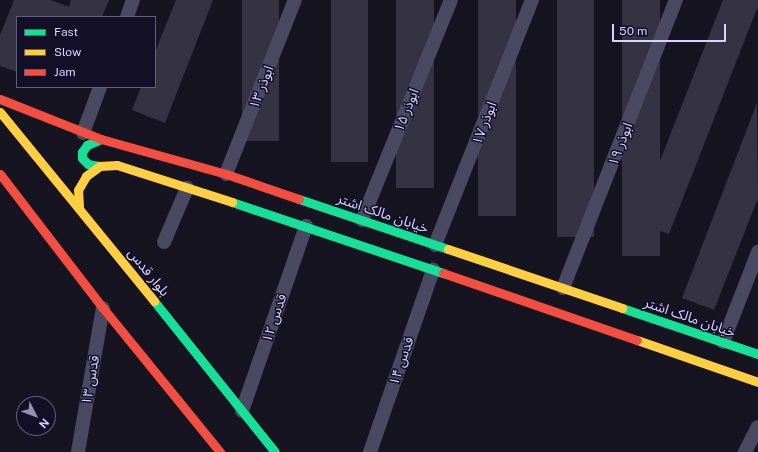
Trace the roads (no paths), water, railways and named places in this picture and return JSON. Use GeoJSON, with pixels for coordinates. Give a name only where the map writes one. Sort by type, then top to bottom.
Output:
{"type":"FeatureCollection","features":[{"type":"Feature","properties":{"kind":"street"},"geometry":{"type":"LineString","coordinates":[[127,16],[133,0]]}},
{"type":"Feature","properties":{"kind":"street","name":"ابوذر ۱۳"},"geometry":{"type":"LineString","coordinates":[[226,174],[295,0]]}},
{"type":"Feature","properties":{"kind":"street","name":"ابوذر ۱۵"},"geometry":{"type":"LineString","coordinates":[[362,220],[450,0]]}},
{"type":"Feature","properties":{"kind":"street","name":"ابوذر ۱۷"},"geometry":{"type":"LineString","coordinates":[[435,245],[532,0]]}},
{"type":"Feature","properties":{"kind":"street","name":"ابوذر ۱۹"},"geometry":{"type":"LineString","coordinates":[[563,288],[676,0]]}},
{"type":"Feature","properties":{"kind":"street"},"geometry":{"type":"LineString","coordinates":[[83,132],[100,88]]}},
{"type":"Feature","properties":{"kind":"street","name":"خیابان مالک اشتر"},"geometry":{"type":"LineString","coordinates":[[0,99],[101,139],[226,174],[758,354]]}},
{"type":"Feature","properties":{"kind":"street","name":"بلوار قدس"},"geometry":{"type":"LineString","coordinates":[[0,112],[79,207],[274,452]]}},
{"type":"Feature","properties":{"kind":"street"},"geometry":{"type":"LineString","coordinates":[[101,139],[87,145],[82,152],[82,158],[88,164],[100,166],[117,165],[306,226],[758,382]]}},
{"type":"Feature","properties":{"kind":"street"},"geometry":{"type":"LineString","coordinates":[[79,207],[78,190],[86,176],[100,166]]}},
{"type":"Feature","properties":{"kind":"street"},"geometry":{"type":"LineString","coordinates":[[0,174],[103,308],[220,452]]}},
{"type":"Feature","properties":{"kind":"street"},"geometry":{"type":"LineString","coordinates":[[164,242],[187,188]]}},
{"type":"Feature","properties":{"kind":"street","name":"قدس ۱۲"},"geometry":{"type":"LineString","coordinates":[[242,410],[306,226]]}},
{"type":"Feature","properties":{"kind":"street"},"geometry":{"type":"LineString","coordinates":[[723,342],[758,252]]}},
{"type":"Feature","properties":{"kind":"street","name":"قدس ۱۴"},"geometry":{"type":"LineString","coordinates":[[370,452],[433,270]]}},
{"type":"Feature","properties":{"kind":"street","name":"قدس ۱۳"},"geometry":{"type":"LineString","coordinates":[[78,452],[103,308]]}},
{"type":"Feature","properties":{"kind":"street"},"geometry":{"type":"LineString","coordinates":[[746,452],[758,427]]}},
{"type":"Feature","properties":{"kind":"street"},"geometry":{"type":"LineString","coordinates":[[204,446],[207,435]]}}]}
